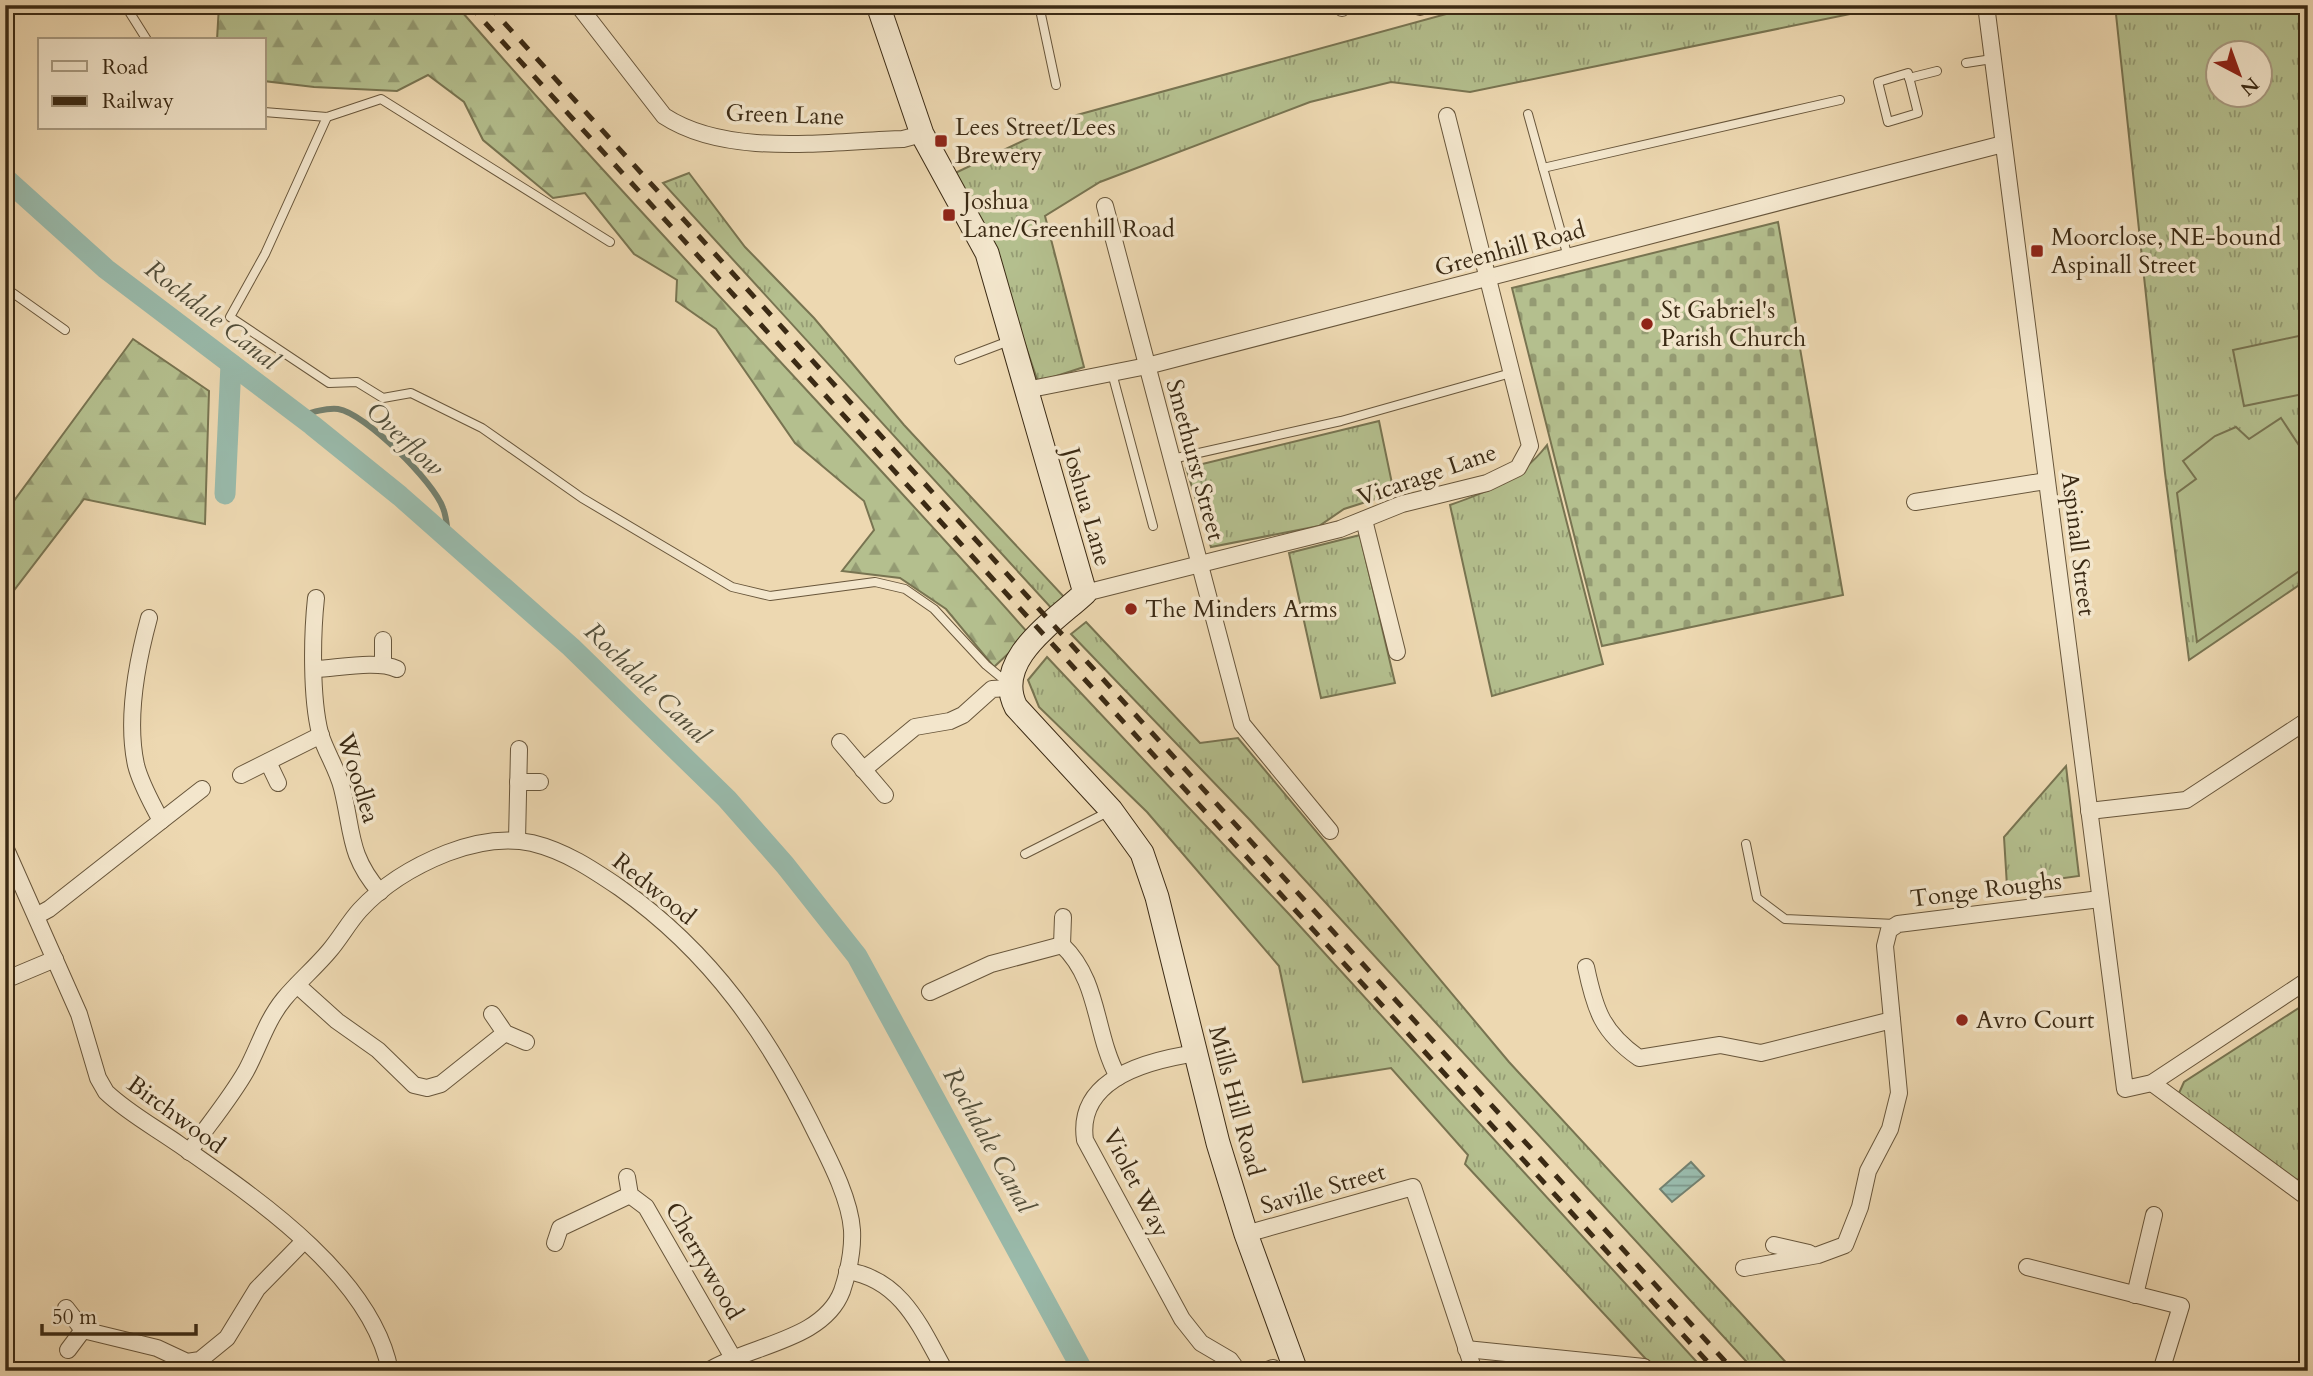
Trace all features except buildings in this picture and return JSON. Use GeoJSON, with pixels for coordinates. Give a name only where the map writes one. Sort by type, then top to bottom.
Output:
{"type":"FeatureCollection","features":[{"type":"Feature","properties":{"kind":"street","name":"Green Lane"},"geometry":{"type":"LineString","coordinates":[[578,5],[664,116],[679,125],[730,141],[903,139],[922,134]]}},
{"type":"Feature","properties":{"kind":"street","name":"Joshua Lane"},"geometry":{"type":"LineString","coordinates":[[878,5],[922,134],[987,253],[1084,593],[1024,650],[1010,675],[1009,686]]}},
{"type":"Feature","properties":{"kind":"street","name":"Aspinall Street"},"geometry":{"type":"LineString","coordinates":[[1986,5],[2125,1089],[2152,1083]]}},
{"type":"Feature","properties":{"kind":"street","name":"Vicarage Lane"},"geometry":{"type":"LineString","coordinates":[[1084,593],[1340,530],[1402,505],[1487,483],[1518,468],[1530,446],[1447,116]]}},
{"type":"Feature","properties":{"kind":"street","name":"Greenhill Road"},"geometry":{"type":"LineString","coordinates":[[1026,390],[1147,366],[2003,144]]}},
{"type":"Feature","properties":{"kind":"street","name":"Smethurst Street"},"geometry":{"type":"LineString","coordinates":[[1105,206],[1242,724],[1330,831]]}},
{"type":"Feature","properties":{"kind":"street"},"geometry":{"type":"LineString","coordinates":[[1915,502],[2046,481]]}},
{"type":"Feature","properties":{"kind":"street"},"geometry":{"type":"LineString","coordinates":[[1364,520],[1398,652]]}},
{"type":"Feature","properties":{"kind":"street","name":"Woodlea"},"geometry":{"type":"LineString","coordinates":[[316,598],[313,629],[316,709],[321,735],[342,786],[358,863],[380,891]]}},
{"type":"Feature","properties":{"kind":"street"},"geometry":{"type":"LineString","coordinates":[[149,618],[136,682],[134,743],[142,782],[161,821]]}},
{"type":"Feature","properties":{"kind":"street"},"geometry":{"type":"LineString","coordinates":[[316,669],[390,665],[383,640]]}},
{"type":"Feature","properties":{"kind":"street"},"geometry":{"type":"LineString","coordinates":[[863,770],[915,727],[950,721],[963,715],[992,689],[1009,686],[1016,707],[1111,810]]}},
{"type":"Feature","properties":{"kind":"street"},"geometry":{"type":"LineString","coordinates":[[2089,811],[2186,800],[2308,720]]}},
{"type":"Feature","properties":{"kind":"street"},"geometry":{"type":"LineString","coordinates":[[241,775],[321,735]]}},
{"type":"Feature","properties":{"kind":"street"},"geometry":{"type":"LineString","coordinates":[[840,742],[885,795]]}},
{"type":"Feature","properties":{"kind":"street"},"geometry":{"type":"LineString","coordinates":[[516,840],[519,748]]}},
{"type":"Feature","properties":{"kind":"street"},"geometry":{"type":"LineString","coordinates":[[268,762],[278,783]]}},
{"type":"Feature","properties":{"kind":"street"},"geometry":{"type":"LineString","coordinates":[[518,782],[541,782]]}},
{"type":"Feature","properties":{"kind":"street"},"geometry":{"type":"LineString","coordinates":[[38,915],[202,789]]}},
{"type":"Feature","properties":{"kind":"street","name":"Mills Hill Road"},"geometry":{"type":"LineString","coordinates":[[1111,810],[1136,842],[1157,897],[1218,1143],[1246,1234],[1296,1371]]}},
{"type":"Feature","properties":{"kind":"street","name":"Redwood"},"geometry":{"type":"LineString","coordinates":[[189,1152],[246,1072],[271,1018],[331,949],[359,910],[380,891],[408,871],[472,845],[516,840],[562,853],[587,865],[660,919],[731,990],[764,1039],[827,1154],[852,1229],[848,1271],[841,1295],[820,1319],[786,1341],[732,1356],[708,1371]]}},
{"type":"Feature","properties":{"kind":"street","name":"Birchwood"},"geometry":{"type":"LineString","coordinates":[[5,847],[38,915],[79,1014],[98,1078],[106,1092],[304,1241],[334,1269],[366,1307],[377,1326],[390,1371]]}},
{"type":"Feature","properties":{"kind":"street","name":"Tonge Roughs"},"geometry":{"type":"LineString","coordinates":[[1744,1268],[1818,1255],[1845,1245],[1860,1207],[1868,1171],[1890,1129],[1899,1093],[1885,946],[1889,930],[1898,924],[2101,899]]}},
{"type":"Feature","properties":{"kind":"street"},"geometry":{"type":"LineString","coordinates":[[1062,945],[1063,918]]}},
{"type":"Feature","properties":{"kind":"street"},"geometry":{"type":"LineString","coordinates":[[930,992],[991,964],[1062,945]]}},
{"type":"Feature","properties":{"kind":"street"},"geometry":{"type":"LineString","coordinates":[[1062,945],[1072,954],[1089,982],[1096,1000],[1104,1049],[1118,1077]]}},
{"type":"Feature","properties":{"kind":"street"},"geometry":{"type":"LineString","coordinates":[[5,980],[55,960]]}},
{"type":"Feature","properties":{"kind":"street"},"geometry":{"type":"LineString","coordinates":[[1586,967],[1594,1003],[1606,1028],[1617,1043],[1639,1058],[1720,1045],[1761,1053],[1892,1020]]}},
{"type":"Feature","properties":{"kind":"street"},"geometry":{"type":"LineString","coordinates":[[2308,980],[2152,1083],[2308,1198]]}},
{"type":"Feature","properties":{"kind":"street"},"geometry":{"type":"LineString","coordinates":[[297,985],[337,1021],[378,1050],[414,1085],[427,1088],[441,1084],[505,1032]]}},
{"type":"Feature","properties":{"kind":"street"},"geometry":{"type":"LineString","coordinates":[[492,1014],[505,1032],[526,1042]]}},
{"type":"Feature","properties":{"kind":"street","name":"Violet Way"},"geometry":{"type":"LineString","coordinates":[[1197,1053],[1132,1068],[1118,1077],[1087,1108],[1085,1140],[1192,1334],[1230,1360],[1238,1371]]}},
{"type":"Feature","properties":{"kind":"street","name":"Cherrywood"},"geometry":{"type":"LineString","coordinates":[[627,1177],[630,1195],[646,1207],[653,1218],[732,1356]]}},
{"type":"Feature","properties":{"kind":"street","name":"Saville Street"},"geometry":{"type":"LineString","coordinates":[[1246,1234],[1413,1187],[1466,1349]]}},
{"type":"Feature","properties":{"kind":"street","name":"Cherrywood"},"geometry":{"type":"LineString","coordinates":[[555,1243],[560,1228],[630,1195]]}},
{"type":"Feature","properties":{"kind":"street"},"geometry":{"type":"LineString","coordinates":[[2135,1295],[2154,1215]]}},
{"type":"Feature","properties":{"kind":"street"},"geometry":{"type":"LineString","coordinates":[[66,1308],[83,1330],[157,1348],[187,1366],[200,1360],[227,1338],[257,1289],[304,1241]]}},
{"type":"Feature","properties":{"kind":"street"},"geometry":{"type":"LineString","coordinates":[[1774,1245],[1818,1255]]}},
{"type":"Feature","properties":{"kind":"street"},"geometry":{"type":"LineString","coordinates":[[2027,1267],[2181,1307],[2161,1371]]}},
{"type":"Feature","properties":{"kind":"street"},"geometry":{"type":"LineString","coordinates":[[848,1271],[872,1278],[902,1298],[945,1371]]}},
{"type":"Feature","properties":{"kind":"street"},"geometry":{"type":"LineString","coordinates":[[68,1350],[83,1330]]}},
{"type":"Feature","properties":{"kind":"street"},"geometry":{"type":"LineString","coordinates":[[1474,1371],[1466,1349],[1644,1367]]}},
{"type":"Feature","properties":{"kind":"lane"},"geometry":{"type":"LineString","coordinates":[[125,5],[146,38]]}},
{"type":"Feature","properties":{"kind":"lane"},"geometry":{"type":"LineString","coordinates":[[1039,5],[1056,85]]}},
{"type":"Feature","properties":{"kind":"lane"},"geometry":{"type":"LineString","coordinates":[[1966,63],[1992,59]]}},
{"type":"Feature","properties":{"kind":"lane"},"geometry":{"type":"LineString","coordinates":[[1909,78],[1937,71]]}},
{"type":"Feature","properties":{"kind":"lane"},"geometry":{"type":"LineString","coordinates":[[1908,73],[1909,78],[1918,113],[1888,122],[1878,82],[1908,73]]}},
{"type":"Feature","properties":{"kind":"lane"},"geometry":{"type":"LineString","coordinates":[[266,112],[327,117],[381,99],[610,242]]}},
{"type":"Feature","properties":{"kind":"lane"},"geometry":{"type":"LineString","coordinates":[[1543,168],[1840,100]]}},
{"type":"Feature","properties":{"kind":"lane"},"geometry":{"type":"LineString","coordinates":[[1528,114],[1568,257]]}},
{"type":"Feature","properties":{"kind":"lane"},"geometry":{"type":"LineString","coordinates":[[327,117],[265,254],[230,317],[329,383],[357,382],[383,398],[411,393],[482,428],[582,498],[732,587],[770,596],[874,582],[905,589],[934,609],[1009,686]]}},
{"type":"Feature","properties":{"kind":"lane"},"geometry":{"type":"LineString","coordinates":[[5,298],[10,291],[65,330]]}},
{"type":"Feature","properties":{"kind":"lane"},"geometry":{"type":"LineString","coordinates":[[960,360],[1012,340]]}},
{"type":"Feature","properties":{"kind":"lane"},"geometry":{"type":"LineString","coordinates":[[1112,373],[1153,526]]}},
{"type":"Feature","properties":{"kind":"lane"},"geometry":{"type":"LineString","coordinates":[[1172,460],[1341,421],[1511,373]]}},
{"type":"Feature","properties":{"kind":"lane"},"geometry":{"type":"LineString","coordinates":[[1026,854],[1111,810]]}},
{"type":"Feature","properties":{"kind":"lane"},"geometry":{"type":"LineString","coordinates":[[1746,844],[1756,898],[1785,919],[1898,924]]}},
{"type":"Feature","properties":{"kind":"green space"},"geometry":{"type":"Polygon","coordinates":[[[219,5],[456,5],[526,85],[1029,634],[994,667],[946,609],[900,578],[842,571],[874,530],[864,501],[795,443],[716,329],[676,301],[677,280],[634,254],[585,193],[553,198],[483,140],[464,102],[428,75],[397,91],[314,87],[266,81],[266,38],[217,38],[219,5]]]}},
{"type":"Feature","properties":{"kind":"green space"},"geometry":{"type":"Polygon","coordinates":[[[1479,5],[1894,5],[1470,92],[1391,82],[1310,102],[1100,182],[1045,216],[1084,367],[1038,382],[983,222],[951,175],[1077,115],[1479,5]]]}},
{"type":"Feature","properties":{"kind":"green space"},"geometry":{"type":"Polygon","coordinates":[[[2115,5],[2308,5],[2308,579],[2189,660],[2165,473],[2115,5]]]}},
{"type":"Feature","properties":{"kind":"green space"},"geometry":{"type":"Polygon","coordinates":[[[689,173],[745,247],[814,318],[904,425],[1065,598],[1054,611],[663,183],[689,173]]]}},
{"type":"Feature","properties":{"kind":"green space"},"geometry":{"type":"Polygon","coordinates":[[[1778,222],[1843,595],[1602,646],[1512,288],[1778,222]]]}},
{"type":"Feature","properties":{"kind":"green space"},"geometry":{"type":"Polygon","coordinates":[[[2308,334],[2308,393],[2244,406],[2233,350],[2308,334]]]}},
{"type":"Feature","properties":{"kind":"green space"},"geometry":{"type":"Polygon","coordinates":[[[133,339],[209,391],[205,524],[84,499],[5,602],[5,513],[133,339]]]}},
{"type":"Feature","properties":{"kind":"green space"},"geometry":{"type":"Polygon","coordinates":[[[2281,418],[2308,459],[2308,565],[2197,642],[2177,493],[2196,479],[2183,461],[2215,436],[2236,427],[2249,439],[2281,418]]]}},
{"type":"Feature","properties":{"kind":"green space"},"geometry":{"type":"Polygon","coordinates":[[[1379,421],[1394,493],[1344,509],[1319,526],[1211,547],[1186,468],[1379,421]]]}},
{"type":"Feature","properties":{"kind":"green space"},"geometry":{"type":"Polygon","coordinates":[[[1547,445],[1603,664],[1492,696],[1450,505],[1504,482],[1526,467],[1547,445]]]}},
{"type":"Feature","properties":{"kind":"green space"},"geometry":{"type":"Polygon","coordinates":[[[1360,535],[1395,683],[1321,698],[1289,553],[1360,535]]]}},
{"type":"Feature","properties":{"kind":"green space"},"geometry":{"type":"Polygon","coordinates":[[[1086,622],[1200,743],[1238,738],[1509,1062],[1794,1371],[1755,1371],[1249,819],[1071,634],[1086,622]]]}},
{"type":"Feature","properties":{"kind":"green space"},"geometry":{"type":"Polygon","coordinates":[[[1047,657],[1288,913],[1705,1371],[1657,1371],[1465,1164],[1468,1155],[1391,1068],[1303,1082],[1279,966],[1147,812],[1039,707],[1028,680],[1047,657]]]}},
{"type":"Feature","properties":{"kind":"green space"},"geometry":{"type":"Polygon","coordinates":[[[2066,766],[2079,876],[2007,886],[2004,837],[2066,766]]]}},
{"type":"Feature","properties":{"kind":"green space"},"geometry":{"type":"Polygon","coordinates":[[[2308,1002],[2308,1192],[2184,1103],[2179,1093],[2184,1082],[2308,1002]]]}},
{"type":"Feature","properties":{"kind":"shaded area"},"geometry":{"type":"Polygon","coordinates":[[[1691,1162],[1704,1176],[1672,1202],[1660,1189],[1691,1162]]]}},
{"type":"Feature","properties":{"kind":"waterway","name":"Rochdale Canal"},"geometry":{"type":"LineString","coordinates":[[5,178],[106,269],[312,425],[400,496],[571,647],[727,799],[785,865],[857,956],[1083,1371]]}},
{"type":"Feature","properties":{"kind":"waterway"},"geometry":{"type":"LineString","coordinates":[[225,494],[231,364]]}},
{"type":"Feature","properties":{"kind":"waterway","name":"Overflow"},"geometry":{"type":"LineString","coordinates":[[301,416],[338,409],[365,422],[381,435],[413,466],[437,496],[444,512],[449,540]]}},
{"type":"Feature","properties":{"kind":"railway"},"geometry":{"type":"LineString","coordinates":[[469,5],[1716,1371]]}},
{"type":"Feature","properties":{"kind":"railway"},"geometry":{"type":"LineString","coordinates":[[488,5],[1734,1371]]}},
{"type":"Feature","properties":{"kind":"place","name":"Lees Street/Lees Brewery"},"geometry":{"type":"Point","coordinates":[941,141]}},
{"type":"Feature","properties":{"kind":"place","name":"Joshua Lane/Greenhill Road"},"geometry":{"type":"Point","coordinates":[949,215]}},
{"type":"Feature","properties":{"kind":"place","name":"Moorclose, NE-bound Aspinall Street"},"geometry":{"type":"Point","coordinates":[2037,251]}},
{"type":"Feature","properties":{"kind":"place","name":"St Gabriel's Parish Church"},"geometry":{"type":"Point","coordinates":[1647,324]}},
{"type":"Feature","properties":{"kind":"place","name":"The Minders Arms"},"geometry":{"type":"Point","coordinates":[1131,609]}},
{"type":"Feature","properties":{"kind":"place","name":"Avro Court"},"geometry":{"type":"Point","coordinates":[1962,1020]}}]}
